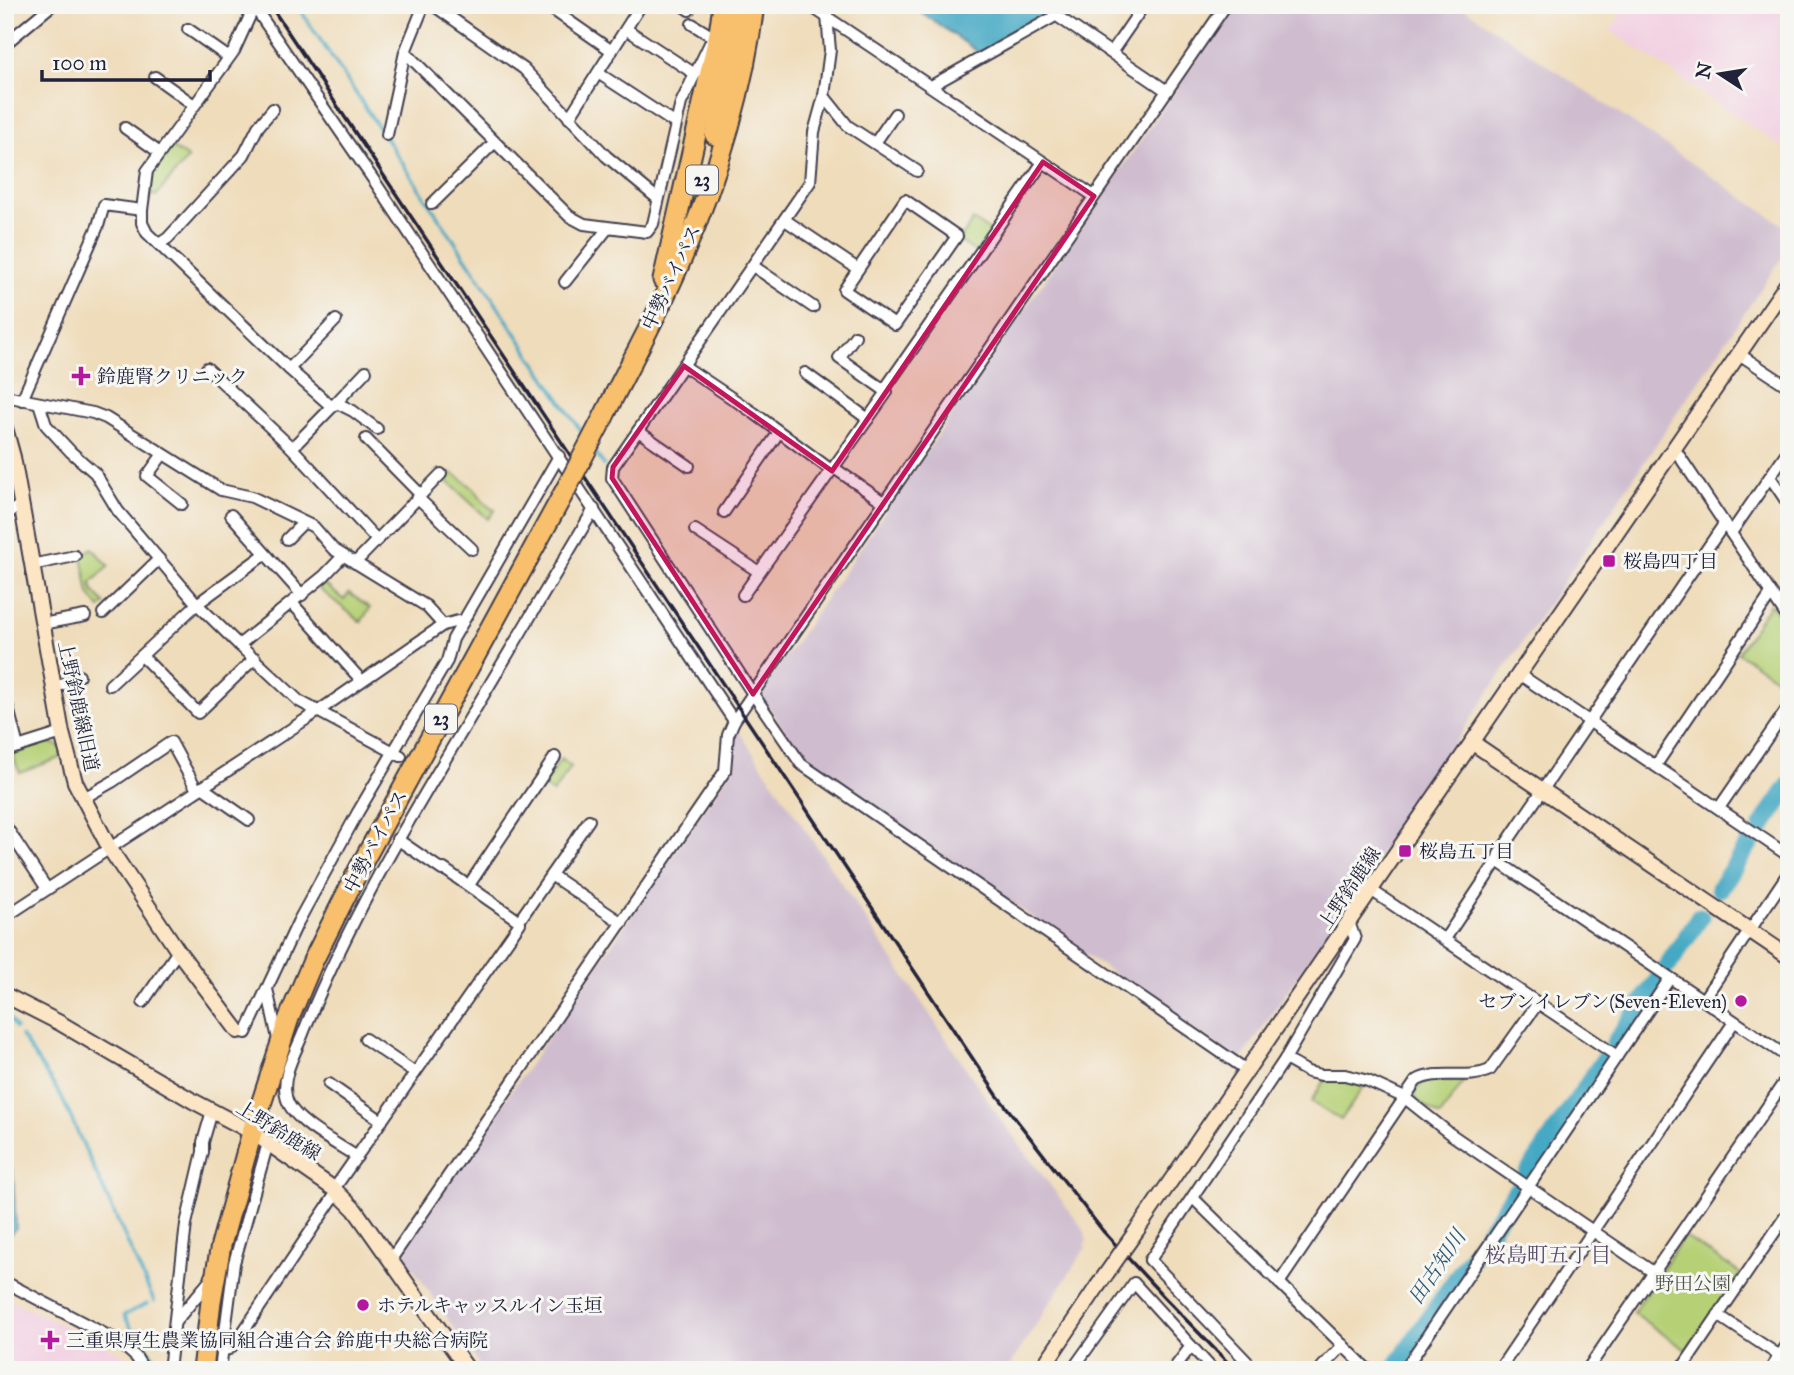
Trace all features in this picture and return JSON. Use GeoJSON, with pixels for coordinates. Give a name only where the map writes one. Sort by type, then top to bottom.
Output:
{"type":"FeatureCollection","features":[{"type":"Feature","properties":{"kind":"highway"},"geometry":{"type":"LineString","coordinates":[[660,291],[711,70],[723,5]]}},
{"type":"Feature","properties":{"kind":"highway","name":"中勢バイパス"},"geometry":{"type":"LineString","coordinates":[[639,346],[694,207],[716,130],[739,5]]}},
{"type":"Feature","properties":{"kind":"highway","name":"中勢バイパス"},"geometry":{"type":"LineString","coordinates":[[203,1370],[221,1245],[260,1137],[280,1045],[289,1018],[342,903],[566,489],[677,270],[703,209],[729,131],[749,43],[754,5]]}},
{"type":"Feature","properties":{"kind":"highway"},"geometry":{"type":"LineString","coordinates":[[734,111],[752,61],[767,5]]}},
{"type":"Feature","properties":{"kind":"main road","name":"上野鈴鹿線"},"geometry":{"type":"LineString","coordinates":[[1041,1370],[1789,281]]}},
{"type":"Feature","properties":{"kind":"main road","name":"上野鈴鹿線旧道"},"geometry":{"type":"LineString","coordinates":[[5,428],[13,457],[62,733],[82,799],[110,849],[178,951],[238,1031]]}},
{"type":"Feature","properties":{"kind":"main road"},"geometry":{"type":"LineString","coordinates":[[1473,743],[1789,957]]}},
{"type":"Feature","properties":{"kind":"main road","name":"上野鈴鹿線"},"geometry":{"type":"LineString","coordinates":[[5,995],[260,1137],[336,1190],[355,1210],[468,1370]]}},
{"type":"Feature","properties":{"kind":"street"},"geometry":{"type":"LineString","coordinates":[[5,44],[52,5]]}},
{"type":"Feature","properties":{"kind":"street"},"geometry":{"type":"LineString","coordinates":[[387,135],[405,52],[424,5]]}},
{"type":"Feature","properties":{"kind":"street"},"geometry":{"type":"LineString","coordinates":[[433,5],[523,69],[606,156],[658,199]]}},
{"type":"Feature","properties":{"kind":"street"},"geometry":{"type":"LineString","coordinates":[[546,5],[612,51]]}},
{"type":"Feature","properties":{"kind":"street"},"geometry":{"type":"LineString","coordinates":[[569,118],[641,5]]}},
{"type":"Feature","properties":{"kind":"street"},"geometry":{"type":"LineString","coordinates":[[682,5],[689,10],[691,5]]}},
{"type":"Feature","properties":{"kind":"street"},"geometry":{"type":"LineString","coordinates":[[809,5],[826,11],[1094,196]]}},
{"type":"Feature","properties":{"kind":"street"},"geometry":{"type":"LineString","coordinates":[[1111,53],[1144,5]]}},
{"type":"Feature","properties":{"kind":"street"},"geometry":{"type":"LineString","coordinates":[[390,1261],[725,771],[727,744],[734,721],[1226,5]]}},
{"type":"Feature","properties":{"kind":"street"},"geometry":{"type":"LineString","coordinates":[[254,6],[234,51],[147,171],[142,223],[147,233],[289,369],[334,405],[353,411],[377,429]]}},
{"type":"Feature","properties":{"kind":"street"},"geometry":{"type":"LineString","coordinates":[[254,6],[559,456],[734,721]]}},
{"type":"Feature","properties":{"kind":"street"},"geometry":{"type":"LineString","coordinates":[[931,86],[1052,18],[1057,9],[1111,53],[1167,91]]}},
{"type":"Feature","properties":{"kind":"street"},"geometry":{"type":"LineString","coordinates":[[826,11],[830,50],[824,96],[814,132],[810,181],[613,467],[612,478],[801,764],[1248,1071]]}},
{"type":"Feature","properties":{"kind":"street"},"geometry":{"type":"LineString","coordinates":[[405,52],[569,216],[584,224],[647,232],[653,224],[681,103],[713,37],[692,24]]}},
{"type":"Feature","properties":{"kind":"street"},"geometry":{"type":"LineString","coordinates":[[188,29],[228,57]]}},
{"type":"Feature","properties":{"kind":"street"},"geometry":{"type":"LineString","coordinates":[[626,29],[695,74]]}},
{"type":"Feature","properties":{"kind":"street"},"geometry":{"type":"LineString","coordinates":[[598,73],[676,124]]}},
{"type":"Feature","properties":{"kind":"street"},"geometry":{"type":"LineString","coordinates":[[155,77],[194,105]]}},
{"type":"Feature","properties":{"kind":"street"},"geometry":{"type":"LineString","coordinates":[[824,96],[848,126],[917,171]]}},
{"type":"Feature","properties":{"kind":"street"},"geometry":{"type":"LineString","coordinates":[[159,244],[168,238],[243,155],[258,127],[273,109]]}},
{"type":"Feature","properties":{"kind":"street"},"geometry":{"type":"LineString","coordinates":[[875,143],[895,114]]}},
{"type":"Feature","properties":{"kind":"street"},"geometry":{"type":"LineString","coordinates":[[125,128],[160,153]]}},
{"type":"Feature","properties":{"kind":"street"},"geometry":{"type":"LineString","coordinates":[[432,204],[494,143]]}},
{"type":"Feature","properties":{"kind":"street"},"geometry":{"type":"LineString","coordinates":[[884,390],[1043,162]]}},
{"type":"Feature","properties":{"kind":"street"},"geometry":{"type":"LineString","coordinates":[[905,200],[957,236],[895,326],[844,290],[858,269],[905,200]]}},
{"type":"Feature","properties":{"kind":"street"},"geometry":{"type":"LineString","coordinates":[[22,400],[104,205],[142,210]]}},
{"type":"Feature","properties":{"kind":"street"},"geometry":{"type":"LineString","coordinates":[[785,220],[858,269]]}},
{"type":"Feature","properties":{"kind":"street"},"geometry":{"type":"LineString","coordinates":[[565,282],[608,228]]}},
{"type":"Feature","properties":{"kind":"street"},"geometry":{"type":"LineString","coordinates":[[753,266],[813,307]]}},
{"type":"Feature","properties":{"kind":"street"},"geometry":{"type":"LineString","coordinates":[[289,369],[336,320]]}},
{"type":"Feature","properties":{"kind":"street"},"geometry":{"type":"LineString","coordinates":[[743,595],[887,392],[839,358],[855,336]]}},
{"type":"Feature","properties":{"kind":"street"},"geometry":{"type":"LineString","coordinates":[[1739,354],[1789,387]]}},
{"type":"Feature","properties":{"kind":"street"},"geometry":{"type":"LineString","coordinates":[[684,366],[885,503]]}},
{"type":"Feature","properties":{"kind":"street"},"geometry":{"type":"LineString","coordinates":[[207,368],[292,448],[377,540]]}},
{"type":"Feature","properties":{"kind":"street"},"geometry":{"type":"LineString","coordinates":[[292,448],[366,371]]}},
{"type":"Feature","properties":{"kind":"street"},"geometry":{"type":"LineString","coordinates":[[805,373],[868,419]]}},
{"type":"Feature","properties":{"kind":"street"},"geometry":{"type":"LineString","coordinates":[[5,399],[39,403],[106,418],[221,490],[252,498],[313,527],[332,549],[425,606],[443,625]]}},
{"type":"Feature","properties":{"kind":"street"},"geometry":{"type":"LineString","coordinates":[[39,403],[46,425],[95,473],[118,511],[143,537],[197,604],[299,701],[397,754]]}},
{"type":"Feature","properties":{"kind":"street"},"geometry":{"type":"LineString","coordinates":[[638,431],[689,466]]}},
{"type":"Feature","properties":{"kind":"street"},"geometry":{"type":"LineString","coordinates":[[724,512],[779,432]]}},
{"type":"Feature","properties":{"kind":"street"},"geometry":{"type":"LineString","coordinates":[[366,439],[472,549]]}},
{"type":"Feature","properties":{"kind":"street"},"geometry":{"type":"LineString","coordinates":[[1674,448],[1789,620]]}},
{"type":"Feature","properties":{"kind":"street"},"geometry":{"type":"LineString","coordinates":[[1445,939],[1586,726],[1789,449]]}},
{"type":"Feature","properties":{"kind":"street"},"geometry":{"type":"LineString","coordinates":[[163,454],[147,476],[182,504]]}},
{"type":"Feature","properties":{"kind":"street"},"geometry":{"type":"LineString","coordinates":[[238,1031],[246,1033],[298,922],[397,754],[447,661],[453,639],[559,456]]}},
{"type":"Feature","properties":{"kind":"street"},"geometry":{"type":"LineString","coordinates":[[355,563],[441,474]]}},
{"type":"Feature","properties":{"kind":"street"},"geometry":{"type":"LineString","coordinates":[[1770,477],[1789,505]]}},
{"type":"Feature","properties":{"kind":"street"},"geometry":{"type":"LineString","coordinates":[[5,516],[20,505]]}},
{"type":"Feature","properties":{"kind":"street"},"geometry":{"type":"LineString","coordinates":[[357,1157],[300,1119],[290,1108],[285,1084],[319,995],[354,919],[432,774],[594,509]]}},
{"type":"Feature","properties":{"kind":"street"},"geometry":{"type":"LineString","coordinates":[[232,514],[361,680]]}},
{"type":"Feature","properties":{"kind":"street"},"geometry":{"type":"LineString","coordinates":[[286,539],[303,523]]}},
{"type":"Feature","properties":{"kind":"street"},"geometry":{"type":"LineString","coordinates":[[695,530],[759,572]]}},
{"type":"Feature","properties":{"kind":"street"},"geometry":{"type":"LineString","coordinates":[[110,685],[197,604],[265,554]]}},
{"type":"Feature","properties":{"kind":"street"},"geometry":{"type":"LineString","coordinates":[[31,565],[75,556]]}},
{"type":"Feature","properties":{"kind":"street"},"geometry":{"type":"LineString","coordinates":[[239,645],[324,576],[342,556]]}},
{"type":"Feature","properties":{"kind":"street"},"geometry":{"type":"LineString","coordinates":[[103,613],[159,559]]}},
{"type":"Feature","properties":{"kind":"street"},"geometry":{"type":"LineString","coordinates":[[1656,765],[1771,594]]}},
{"type":"Feature","properties":{"kind":"street"},"geometry":{"type":"LineString","coordinates":[[41,624],[85,616]]}},
{"type":"Feature","properties":{"kind":"street"},"geometry":{"type":"LineString","coordinates":[[5,917],[317,712],[443,625],[463,622]]}},
{"type":"Feature","properties":{"kind":"street"},"geometry":{"type":"LineString","coordinates":[[142,656],[198,712],[255,658]]}},
{"type":"Feature","properties":{"kind":"street"},"geometry":{"type":"LineString","coordinates":[[1519,674],[1789,856]]}},
{"type":"Feature","properties":{"kind":"street"},"geometry":{"type":"LineString","coordinates":[[54,687],[71,682],[79,676]]}},
{"type":"Feature","properties":{"kind":"street"},"geometry":{"type":"LineString","coordinates":[[5,696],[18,747]]}},
{"type":"Feature","properties":{"kind":"street"},"geometry":{"type":"LineString","coordinates":[[1719,808],[1789,706]]}},
{"type":"Feature","properties":{"kind":"street"},"geometry":{"type":"LineString","coordinates":[[5,751],[62,733]]}},
{"type":"Feature","properties":{"kind":"street"},"geometry":{"type":"LineString","coordinates":[[82,799],[113,782],[171,742],[200,788],[249,820]]}},
{"type":"Feature","properties":{"kind":"street"},"geometry":{"type":"LineString","coordinates":[[469,886],[555,757]]}},
{"type":"Feature","properties":{"kind":"street"},"geometry":{"type":"LineString","coordinates":[[221,1351],[229,1349],[237,1341],[357,1157],[589,820]]}},
{"type":"Feature","properties":{"kind":"street"},"geometry":{"type":"LineString","coordinates":[[5,825],[47,889]]}},
{"type":"Feature","properties":{"kind":"street"},"geometry":{"type":"LineString","coordinates":[[397,839],[519,921]]}},
{"type":"Feature","properties":{"kind":"street"},"geometry":{"type":"LineString","coordinates":[[1497,861],[1789,1058]]}},
{"type":"Feature","properties":{"kind":"street"},"geometry":{"type":"LineString","coordinates":[[1703,1000],[1789,872]]}},
{"type":"Feature","properties":{"kind":"street"},"geometry":{"type":"LineString","coordinates":[[551,875],[622,923]]}},
{"type":"Feature","properties":{"kind":"street"},"geometry":{"type":"LineString","coordinates":[[1371,890],[1617,1056]]}},
{"type":"Feature","properties":{"kind":"street"},"geometry":{"type":"LineString","coordinates":[[1255,1370],[1150,1260],[1286,1059],[1355,939],[1349,922]]}},
{"type":"Feature","properties":{"kind":"street"},"geometry":{"type":"LineString","coordinates":[[143,1002],[178,951]]}},
{"type":"Feature","properties":{"kind":"street"},"geometry":{"type":"LineString","coordinates":[[1404,1370],[1670,978]]}},
{"type":"Feature","properties":{"kind":"street"},"geometry":{"type":"LineString","coordinates":[[267,989],[280,1045]]}},
{"type":"Feature","properties":{"kind":"street"},"geometry":{"type":"LineString","coordinates":[[1279,1283],[1416,1080],[1425,1075],[1480,1075],[1490,1070],[1538,1003]]}},
{"type":"Feature","properties":{"kind":"street"},"geometry":{"type":"LineString","coordinates":[[1499,1370],[1734,1022]]}},
{"type":"Feature","properties":{"kind":"street"},"geometry":{"type":"LineString","coordinates":[[365,1038],[415,1073]]}},
{"type":"Feature","properties":{"kind":"street"},"geometry":{"type":"LineString","coordinates":[[1286,1059],[1308,1072],[1345,1075],[1368,1081],[1405,1098],[1449,1133],[1653,1272]]}},
{"type":"Feature","properties":{"kind":"street"},"geometry":{"type":"LineString","coordinates":[[1587,1370],[1789,1075]]}},
{"type":"Feature","properties":{"kind":"street"},"geometry":{"type":"LineString","coordinates":[[329,1084],[382,1121]]}},
{"type":"Feature","properties":{"kind":"street"},"geometry":{"type":"LineString","coordinates":[[169,1370],[186,1224],[212,1111]]}},
{"type":"Feature","properties":{"kind":"street"},"geometry":{"type":"LineString","coordinates":[[220,1370],[234,1263],[250,1203],[260,1137]]}},
{"type":"Feature","properties":{"kind":"street"},"geometry":{"type":"LineString","coordinates":[[1193,1198],[1368,1370]]}},
{"type":"Feature","properties":{"kind":"street"},"geometry":{"type":"LineString","coordinates":[[1681,1370],[1789,1211]]}},
{"type":"Feature","properties":{"kind":"street"},"geometry":{"type":"LineString","coordinates":[[176,1322],[216,1274]]}},
{"type":"Feature","properties":{"kind":"street"},"geometry":{"type":"LineString","coordinates":[[5,1282],[118,1341],[136,1357],[144,1370]]}},
{"type":"Feature","properties":{"kind":"street"},"geometry":{"type":"LineString","coordinates":[[1072,1370],[1134,1283],[1213,1370]]}},
{"type":"Feature","properties":{"kind":"street"},"geometry":{"type":"LineString","coordinates":[[1718,1315],[1784,1359]]}},
{"type":"Feature","properties":{"kind":"street"},"geometry":{"type":"LineString","coordinates":[[1770,1370],[1784,1359],[1789,1342]]}},
{"type":"Feature","properties":{"kind":"street"},"geometry":{"type":"LineString","coordinates":[[1322,1367],[1343,1345]]}},
{"type":"Feature","properties":{"kind":"street"},"geometry":{"type":"LineString","coordinates":[[1173,1370],[1191,1346]]}},
{"type":"Feature","properties":{"kind":"highlighted area"},"geometry":{"type":"Polygon","coordinates":[[[1043,162],[1094,196],[753,694],[612,478],[613,467],[684,366],[832,471],[1043,162]]]}},
{"type":"Feature","properties":{"kind":"shaded area"},"geometry":{"type":"Polygon","coordinates":[[[1234,5],[1459,5],[1789,229],[1789,247],[1243,1057],[1239,1058],[1229,1054],[802,757],[762,697],[762,691],[1234,5]]]}},
{"type":"Feature","properties":{"kind":"shaded area"},"geometry":{"type":"Polygon","coordinates":[[[1628,5],[1789,5],[1789,152],[1610,30],[1628,5]]]}},
{"type":"Feature","properties":{"kind":"shaded area"},"geometry":{"type":"Polygon","coordinates":[[[740,733],[1003,1123],[1084,1230],[1086,1247],[1007,1370],[483,1370],[406,1258],[406,1245],[734,766],[730,761],[732,735],[740,733]]]}},
{"type":"Feature","properties":{"kind":"shaded area","name":"三重県厚生農業協同組合連合会 鈴鹿中央総合病院"},"geometry":{"type":"Polygon","coordinates":[[[5,1297],[126,1356],[133,1362],[135,1370],[5,1370],[5,1297]]]}},
{"type":"Feature","properties":{"kind":"green space"},"geometry":{"type":"Polygon","coordinates":[[[171,147],[188,158],[156,196],[152,194],[149,200],[153,173],[171,147]]]}},
{"type":"Feature","properties":{"kind":"green space"},"geometry":{"type":"Polygon","coordinates":[[[973,220],[992,232],[977,253],[959,241],[973,220]]]}},
{"type":"Feature","properties":{"kind":"green space"},"geometry":{"type":"Polygon","coordinates":[[[450,472],[469,484],[486,504],[495,510],[488,519],[444,478],[450,472]]]}},
{"type":"Feature","properties":{"kind":"green space"},"geometry":{"type":"Polygon","coordinates":[[[92,548],[109,566],[91,583],[93,591],[105,604],[100,608],[89,594],[82,556],[92,548]]]}},
{"type":"Feature","properties":{"kind":"green space"},"geometry":{"type":"Polygon","coordinates":[[[323,583],[344,600],[349,593],[370,608],[361,622],[318,588],[323,583]]]}},
{"type":"Feature","properties":{"kind":"green space"},"geometry":{"type":"Polygon","coordinates":[[[1770,604],[1789,629],[1789,687],[1738,653],[1770,604]]]}},
{"type":"Feature","properties":{"kind":"green space"},"geometry":{"type":"Polygon","coordinates":[[[47,742],[60,746],[62,757],[20,773],[12,754],[47,742]]]}},
{"type":"Feature","properties":{"kind":"green space"},"geometry":{"type":"Polygon","coordinates":[[[561,759],[571,767],[553,793],[543,786],[561,759]]]}},
{"type":"Feature","properties":{"kind":"green space"},"geometry":{"type":"Polygon","coordinates":[[[1430,1079],[1464,1081],[1440,1116],[1416,1100],[1414,1093],[1421,1084],[1430,1079]]]}},
{"type":"Feature","properties":{"kind":"green space"},"geometry":{"type":"Polygon","coordinates":[[[1324,1080],[1347,1081],[1364,1086],[1341,1120],[1311,1102],[1324,1080]]]}},
{"type":"Feature","properties":{"kind":"green space","name":"野田公園"},"geometry":{"type":"Polygon","coordinates":[[[1684,1236],[1741,1274],[1686,1350],[1633,1313],[1684,1236]]]}},
{"type":"Feature","properties":{"kind":"water"},"geometry":{"type":"Polygon","coordinates":[[[911,5],[1053,5],[1047,14],[981,54],[911,5]]]}},
{"type":"Feature","properties":{"kind":"water"},"geometry":{"type":"Polygon","coordinates":[[[5,1144],[13,1173],[16,1228],[5,1240],[5,1144]]]}},
{"type":"Feature","properties":{"kind":"waterway"},"geometry":{"type":"LineString","coordinates":[[297,5],[585,437]]}},
{"type":"Feature","properties":{"kind":"waterway"},"geometry":{"type":"LineString","coordinates":[[593,449],[604,465]]}},
{"type":"Feature","properties":{"kind":"waterway","name":"田古知川"},"geometry":{"type":"LineString","coordinates":[[1762,826],[1789,786]]}},
{"type":"Feature","properties":{"kind":"waterway","name":"田古知川"},"geometry":{"type":"LineString","coordinates":[[1720,888],[1751,841]]}},
{"type":"Feature","properties":{"kind":"waterway","name":"田古知川"},"geometry":{"type":"LineString","coordinates":[[1668,965],[1700,917]]}},
{"type":"Feature","properties":{"kind":"waterway","name":"田古知川"},"geometry":{"type":"LineString","coordinates":[[1615,1043],[1658,980]]}},
{"type":"Feature","properties":{"kind":"waterway"},"geometry":{"type":"LineString","coordinates":[[5,1012],[16,1028]]}},
{"type":"Feature","properties":{"kind":"waterway"},"geometry":{"type":"LineString","coordinates":[[21,1036],[61,1096],[154,1301]]}},
{"type":"Feature","properties":{"kind":"waterway","name":"田古知川"},"geometry":{"type":"LineString","coordinates":[[1527,1175],[1605,1059]]}},
{"type":"Feature","properties":{"kind":"waterway","name":"田古知川"},"geometry":{"type":"LineString","coordinates":[[1394,1370],[1517,1190]]}},
{"type":"Feature","properties":{"kind":"waterway"},"geometry":{"type":"LineString","coordinates":[[147,1304],[124,1315],[134,1333],[157,1360]]}},
{"type":"Feature","properties":{"kind":"railway"},"geometry":{"type":"LineString","coordinates":[[270,5],[997,1095],[1103,1231],[1235,1370]]}},
{"type":"Feature","properties":{"kind":"place","name":"鈴鹿腎クリニック"},"geometry":{"type":"Point","coordinates":[81,376]}},
{"type":"Feature","properties":{"kind":"place","name":"桜島四丁目"},"geometry":{"type":"Point","coordinates":[1609,561]}},
{"type":"Feature","properties":{"kind":"place","name":"桜島五丁目"},"geometry":{"type":"Point","coordinates":[1405,851]}},
{"type":"Feature","properties":{"kind":"place","name":"セブンイレブン(Seven-Eleven)"},"geometry":{"type":"Point","coordinates":[1741,1001]}},
{"type":"Feature","properties":{"kind":"place","name":"ホテルキャッスルイン玉垣"},"geometry":{"type":"Point","coordinates":[363,1305]}},
{"type":"Feature","properties":{"kind":"place","name":"三重県厚生農業協同組合連合会 鈴鹿中央総合病院"},"geometry":{"type":"Point","coordinates":[50,1340]}},
{"type":"Feature","properties":{"kind":"district","name":"桜島町五丁目"},"geometry":{"type":"Point","coordinates":[1548,1255]}}]}
